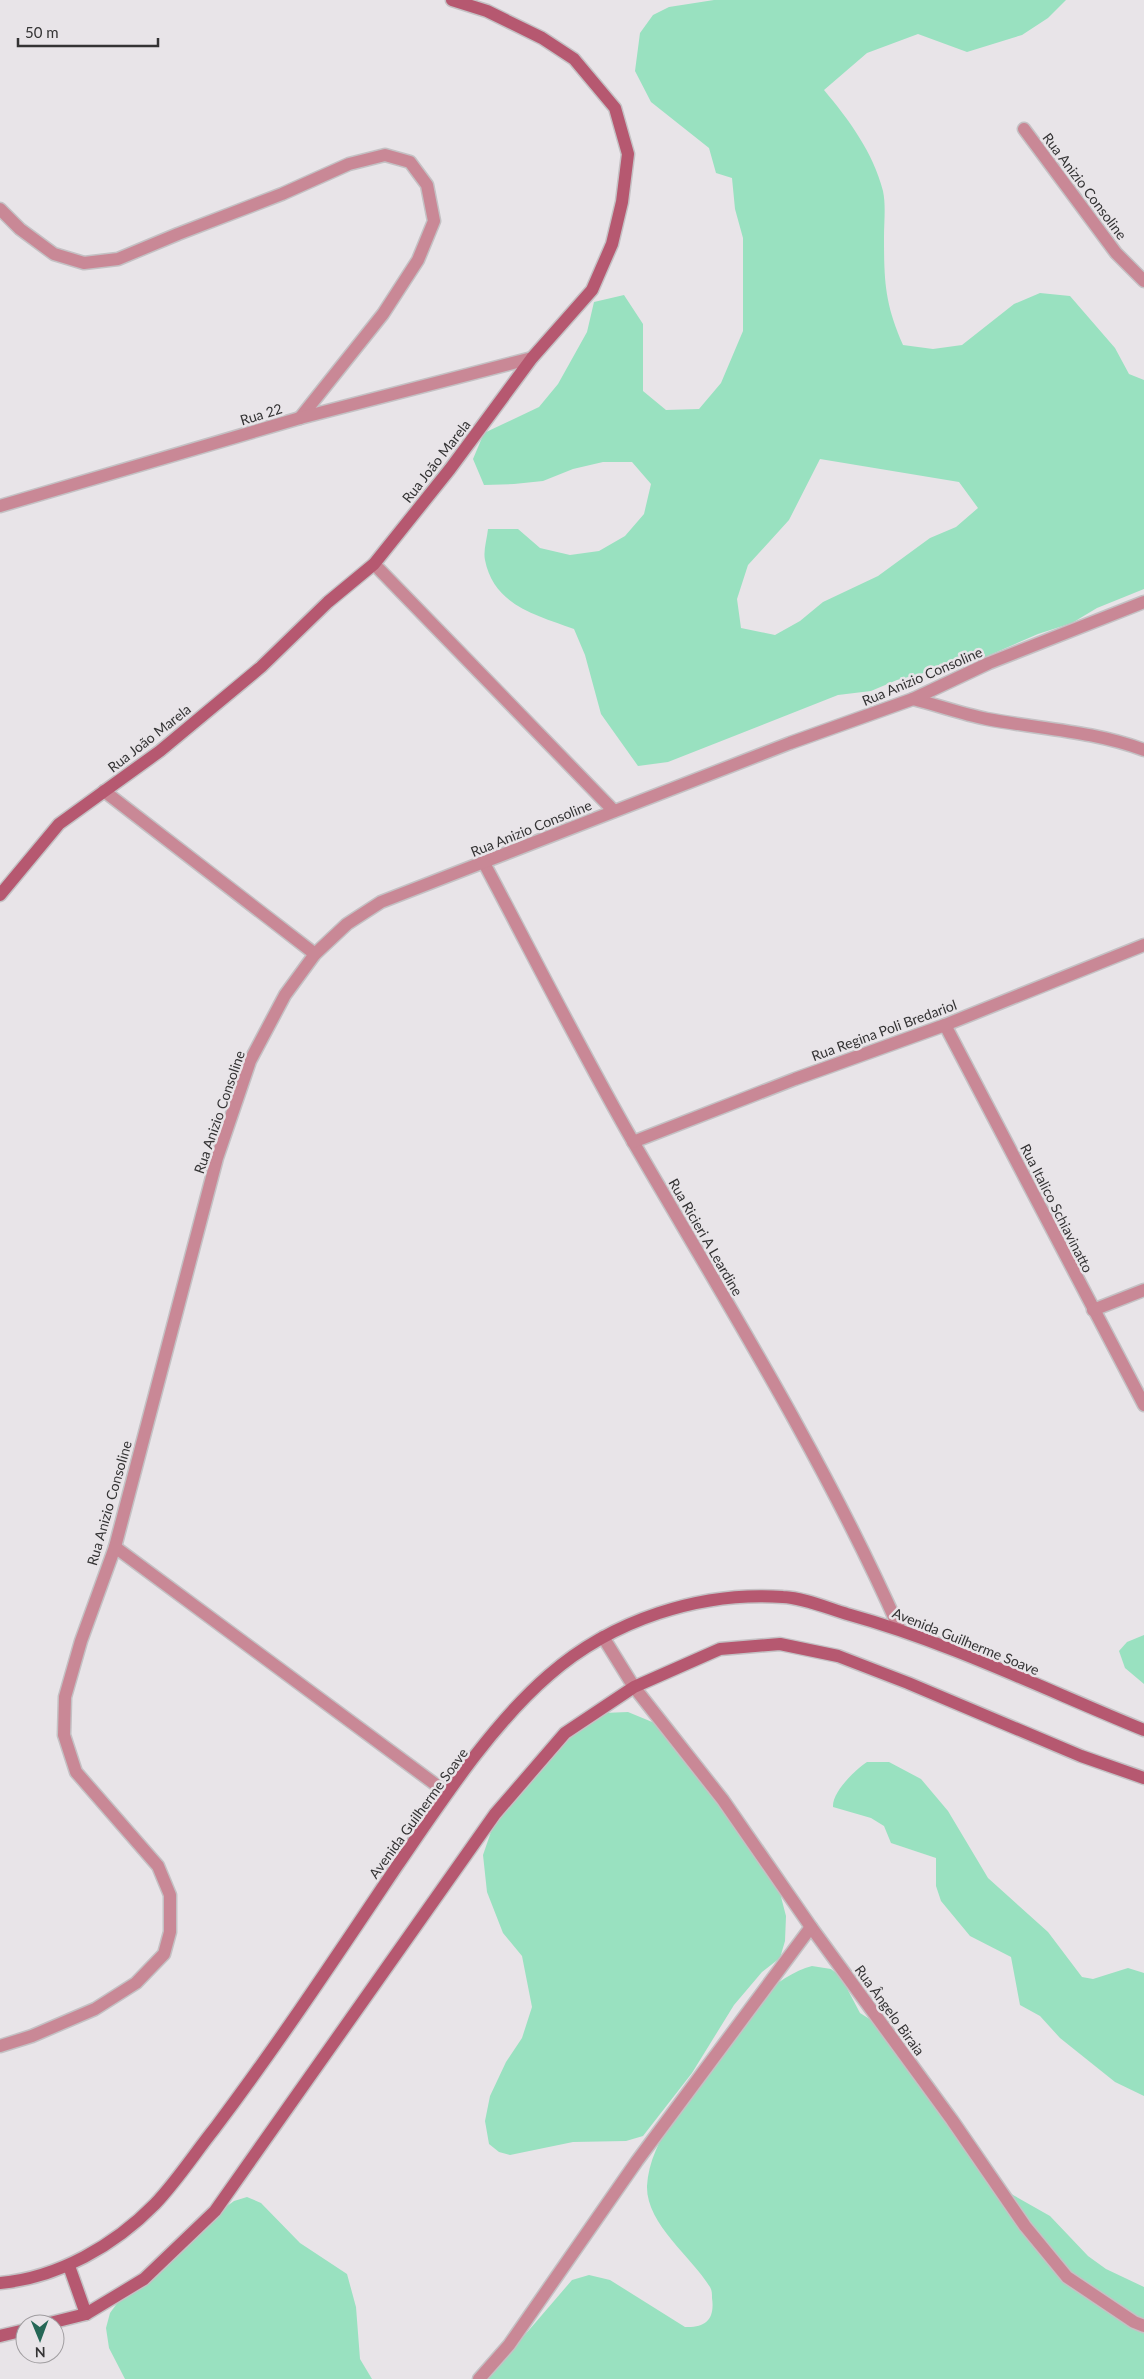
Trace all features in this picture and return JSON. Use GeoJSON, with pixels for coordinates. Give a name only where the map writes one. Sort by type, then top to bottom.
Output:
{"type":"FeatureCollection","features":[{"type":"Feature","properties":{"kind":"street","name":"Rua João Marela"},"geometry":{"type":"LineString","coordinates":[[0,895],[59,824],[160,751],[246,679],[328,602],[374,564],[450,469],[532,358],[592,290],[612,244],[622,202],[628,154],[615,108],[574,59],[542,38],[487,11],[452,0]]}},
{"type":"Feature","properties":{"kind":"street","name":"Rua Anizio Consoline"},"geometry":{"type":"LineString","coordinates":[[1024,129],[1116,253],[1144,281]]}},
{"type":"Feature","properties":{"kind":"street"},"geometry":{"type":"LineString","coordinates":[[0,209],[20,228],[54,254],[84,263],[118,259],[178,234],[224,218],[348,164],[385,155],[410,162],[428,185],[434,221],[418,260],[383,314],[300,418]]}},
{"type":"Feature","properties":{"kind":"street","name":"Rua 22"},"geometry":{"type":"LineString","coordinates":[[0,506],[300,418],[532,358]]}},
{"type":"Feature","properties":{"kind":"street"},"geometry":{"type":"LineString","coordinates":[[374,564],[614,811]]}},
{"type":"Feature","properties":{"kind":"street","name":"Rua Anizio Consoline"},"geometry":{"type":"LineString","coordinates":[[0,2046],[32,2036],[95,2009],[136,1983],[164,1954],[170,1932],[170,1894],[158,1866],[76,1772],[64,1735],[65,1697],[81,1640],[115,1547],[217,1158],[250,1061],[285,995],[315,954],[347,924],[381,902],[423,884],[484,863],[790,743],[913,699],[989,663],[1144,602]]}},
{"type":"Feature","properties":{"kind":"street"},"geometry":{"type":"LineString","coordinates":[[913,699],[984,718],[1059,729],[1119,741],[1144,750]]}},
{"type":"Feature","properties":{"kind":"street"},"geometry":{"type":"LineString","coordinates":[[104,791],[315,954]]}},
{"type":"Feature","properties":{"kind":"street","name":"Rua Ricieri A Leardine"},"geometry":{"type":"LineString","coordinates":[[484,863],[633,1142],[757,1354],[865,1552],[899,1628]]}},
{"type":"Feature","properties":{"kind":"street","name":"Rua Regina Poli Bredariol"},"geometry":{"type":"LineString","coordinates":[[633,1142],[795,1079],[945,1025],[1144,945]]}},
{"type":"Feature","properties":{"kind":"street","name":"Rua Italico Schiavinatto"},"geometry":{"type":"LineString","coordinates":[[945,1025],[1144,1405]]}},
{"type":"Feature","properties":{"kind":"street"},"geometry":{"type":"LineString","coordinates":[[1093,1310],[1144,1290]]}},
{"type":"Feature","properties":{"kind":"street"},"geometry":{"type":"LineString","coordinates":[[115,1547],[447,1793]]}},
{"type":"Feature","properties":{"kind":"street","name":"Avenida Guilherme Soave"},"geometry":{"type":"LineString","coordinates":[[0,2283],[20,2281],[69,2266],[127,2229],[156,2202],[235,2101],[447,1793],[509,1716],[550,1674],[603,1637],[644,1618],[712,1598],[786,1596],[899,1628],[1144,1730]]}},
{"type":"Feature","properties":{"kind":"street","name":"Rua Ângelo Biraia"},"geometry":{"type":"LineString","coordinates":[[603,1637],[634,1688],[723,1800],[811,1926],[952,2120],[1025,2226],[1066,2278],[1139,2324]]}},
{"type":"Feature","properties":{"kind":"street"},"geometry":{"type":"LineString","coordinates":[[65,2319],[86,2314],[144,2279],[215,2211],[495,1814],[565,1733],[634,1688],[720,1649],[780,1644],[847,1660],[908,1683],[1081,1756],[1144,1778]]}},
{"type":"Feature","properties":{"kind":"street"},"geometry":{"type":"LineString","coordinates":[[479,2379],[509,2345],[637,2161],[811,1926]]}},
{"type":"Feature","properties":{"kind":"street"},"geometry":{"type":"LineString","coordinates":[[69,2266],[86,2314]]}},
{"type":"Feature","properties":{"kind":"street"},"geometry":{"type":"LineString","coordinates":[[1139,2324],[1144,2313]]}},
{"type":"Feature","properties":{"kind":"street"},"geometry":{"type":"LineString","coordinates":[[0,2336],[15,2332]]}},
{"type":"Feature","properties":{"kind":"green space"},"geometry":{"type":"Polygon","coordinates":[[[714,0],[1066,0],[1048,18],[1022,35],[967,52],[918,34],[867,53],[824,90],[859,137],[879,177],[884,202],[884,267],[887,292],[892,317],[903,345],[933,349],[962,345],[1014,304],[1040,293],[1070,296],[1115,348],[1129,374],[1144,380],[1144,589],[1097,608],[1072,623],[1038,634],[960,668],[927,672],[897,680],[871,691],[838,695],[668,762],[638,766],[601,714],[585,655],[574,629],[532,613],[507,598],[490,576],[484,553],[488,529],[518,529],[540,548],[570,555],[599,551],[625,536],[644,514],[651,484],[632,462],[603,462],[573,469],[543,481],[484,485],[473,459],[484,433],[539,407],[558,384],[587,332],[594,302],[624,295],[643,324],[643,391],[666,410],[699,409],[721,383],[743,331],[743,238],[735,209],[732,178],[716,173],[709,148],[651,102],[635,71],[640,33],[653,15],[669,7],[714,0]],[[820,459],[789,520],[748,565],[737,599],[741,628],[775,635],[800,621],[823,602],[878,576],[930,538],[956,527],[978,508],[959,482],[820,459]]]}},
{"type":"Feature","properties":{"kind":"green space"},"geometry":{"type":"Polygon","coordinates":[[[1144,1635],[1144,1684],[1125,1668],[1119,1651],[1127,1642],[1144,1635]]]}},
{"type":"Feature","properties":{"kind":"green space"},"geometry":{"type":"Polygon","coordinates":[[[628,1712],[657,1724],[774,1870],[786,1916],[785,1941],[780,1958],[762,1972],[734,2005],[692,2073],[643,2136],[626,2141],[573,2142],[510,2155],[499,2152],[489,2144],[485,2121],[490,2096],[506,2062],[522,2038],[532,2007],[522,1956],[503,1933],[487,1892],[483,1855],[495,1820],[544,1753],[603,1713],[628,1712]]]}},
{"type":"Feature","properties":{"kind":"green space"},"geometry":{"type":"Polygon","coordinates":[[[867,1762],[889,1762],[921,1779],[948,1811],[988,1878],[1048,1932],[1082,1977],[1093,1979],[1128,1968],[1144,1973],[1144,2096],[1115,2082],[1060,2038],[1040,2016],[1020,2005],[1011,1957],[970,1936],[941,1901],[936,1886],[936,1858],[891,1843],[884,1826],[871,1818],[833,1807],[840,1788],[856,1770],[867,1762]]]}},
{"type":"Feature","properties":{"kind":"green space"},"geometry":{"type":"Polygon","coordinates":[[[812,1966],[831,1969],[841,1977],[860,2013],[887,2030],[934,2107],[960,2134],[999,2187],[1050,2216],[1088,2256],[1106,2269],[1144,2287],[1144,2379],[487,2379],[572,2280],[589,2275],[610,2280],[685,2327],[698,2326],[708,2321],[713,2305],[711,2289],[671,2240],[654,2214],[647,2186],[650,2168],[664,2133],[675,2115],[754,2006],[764,1994],[783,1979],[812,1966]]]}},
{"type":"Feature","properties":{"kind":"green space"},"geometry":{"type":"Polygon","coordinates":[[[247,2197],[261,2203],[300,2243],[347,2274],[356,2307],[360,2359],[372,2379],[125,2379],[109,2348],[106,2328],[110,2313],[126,2291],[208,2220],[234,2201],[247,2197]]]}}]}
